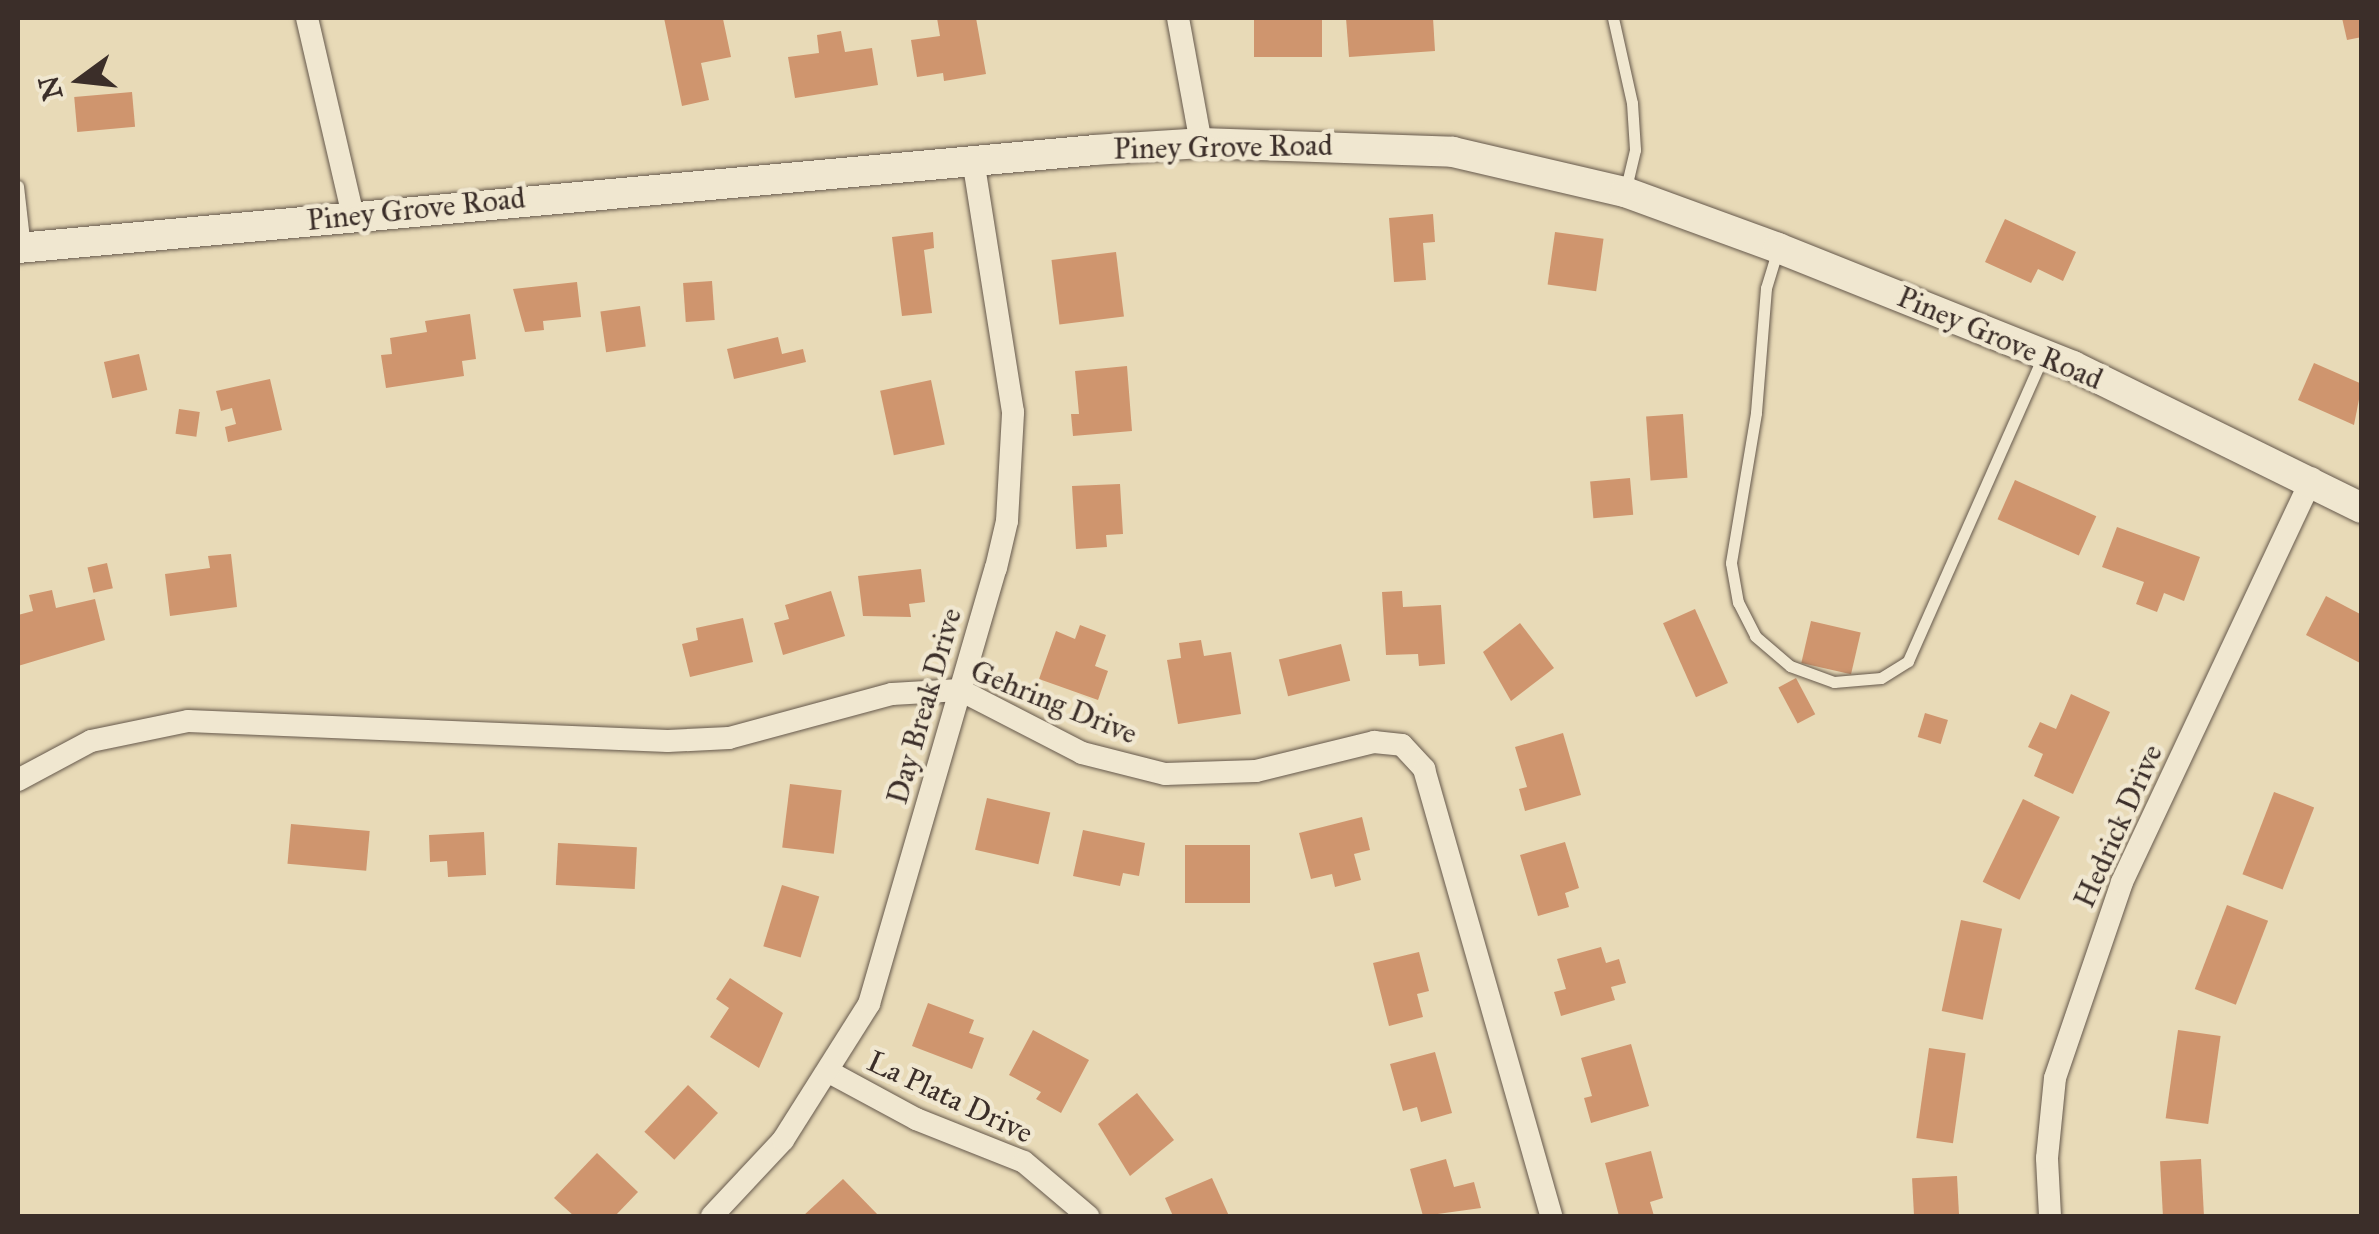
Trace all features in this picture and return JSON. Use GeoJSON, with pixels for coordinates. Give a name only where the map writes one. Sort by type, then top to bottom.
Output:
{"type":"FeatureCollection","features":[{"type":"Feature","properties":{"kind":"main road","name":"Piney Grove Road"},"geometry":{"type":"LineString","coordinates":[[21,248],[972,160],[1201,144],[1453,152],[1625,192],[1778,248],[2044,353],[2312,479],[2362,508]]}},
{"type":"Feature","properties":{"kind":"street"},"geometry":{"type":"LineString","coordinates":[[307,18],[352,216]]}},
{"type":"Feature","properties":{"kind":"street"},"geometry":{"type":"LineString","coordinates":[[1178,18],[1201,144]]}},
{"type":"Feature","properties":{"kind":"street","name":"Day Break Drive"},"geometry":{"type":"LineString","coordinates":[[712,1216],[783,1140],[831,1073],[869,1004],[1007,521],[1014,460],[1004,339],[972,160]]}},
{"type":"Feature","properties":{"kind":"street","name":"Hedrick Drive"},"geometry":{"type":"LineString","coordinates":[[2050,1216],[2047,1158],[2056,1078],[2122,882],[2312,479]]}},
{"type":"Feature","properties":{"kind":"street","name":"Gehring Drive"},"geometry":{"type":"LineString","coordinates":[[18,780],[91,740],[188,720],[668,741],[778,729],[892,694],[960,690],[1082,754],[1165,774],[1256,771],[1387,741],[1416,756],[1552,1216]]}},
{"type":"Feature","properties":{"kind":"street","name":"La Plata Drive"},"geometry":{"type":"LineString","coordinates":[[831,1073],[916,1119],[1024,1162],[1088,1216]]}},
{"type":"Feature","properties":{"kind":"lane"},"geometry":{"type":"LineString","coordinates":[[1613,18],[1632,103],[1635,150],[1625,192]]}},
{"type":"Feature","properties":{"kind":"lane"},"geometry":{"type":"LineString","coordinates":[[18,186],[21,248]]}},
{"type":"Feature","properties":{"kind":"lane"},"geometry":{"type":"LineString","coordinates":[[1778,248],[1766,288],[1756,413],[1731,563],[1738,602],[1755,636],[1790,666],[1834,682],[1881,678],[1908,661],[2044,353]]}},
{"type":"Feature","properties":{"kind":"building"},"geometry":{"type":"Polygon","coordinates":[[[664,18],[723,19],[731,57],[701,63],[709,100],[682,106],[664,18]]]}},
{"type":"Feature","properties":{"kind":"building"},"geometry":{"type":"Polygon","coordinates":[[[937,18],[976,18],[986,74],[944,81],[943,73],[917,77],[911,40],[940,36],[937,18]]]}},
{"type":"Feature","properties":{"kind":"building"},"geometry":{"type":"Polygon","coordinates":[[[1254,18],[1322,18],[1322,57],[1254,57],[1254,18]]]}},
{"type":"Feature","properties":{"kind":"building"},"geometry":{"type":"Polygon","coordinates":[[[1346,18],[1433,18],[1435,51],[1349,57],[1346,18]]]}},
{"type":"Feature","properties":{"kind":"building"},"geometry":{"type":"Polygon","coordinates":[[[2342,18],[2362,18],[2362,37],[2347,40],[2342,18]]]}},
{"type":"Feature","properties":{"kind":"building"},"geometry":{"type":"Polygon","coordinates":[[[841,31],[845,52],[872,48],[878,85],[795,98],[788,57],[819,53],[817,35],[841,31]]]}},
{"type":"Feature","properties":{"kind":"building"},"geometry":{"type":"Polygon","coordinates":[[[132,92],[135,127],[77,132],[74,97],[132,92]]]}},
{"type":"Feature","properties":{"kind":"building"},"geometry":{"type":"Polygon","coordinates":[[[1433,214],[1435,242],[1423,243],[1426,280],[1394,282],[1389,218],[1433,214]]]}},
{"type":"Feature","properties":{"kind":"building"},"geometry":{"type":"Polygon","coordinates":[[[2005,219],[2076,252],[2063,281],[2038,269],[2031,283],[1985,262],[2005,219]]]}},
{"type":"Feature","properties":{"kind":"building"},"geometry":{"type":"Polygon","coordinates":[[[933,232],[934,248],[924,250],[932,313],[902,316],[892,237],[933,232]]]}},
{"type":"Feature","properties":{"kind":"building"},"geometry":{"type":"Polygon","coordinates":[[[1555,232],[1604,239],[1596,291],[1548,284],[1555,232]]]}},
{"type":"Feature","properties":{"kind":"building"},"geometry":{"type":"Polygon","coordinates":[[[1116,252],[1124,317],[1059,324],[1051,260],[1116,252]]]}},
{"type":"Feature","properties":{"kind":"building"},"geometry":{"type":"Polygon","coordinates":[[[712,281],[715,320],[686,322],[683,283],[712,281]]]}},
{"type":"Feature","properties":{"kind":"building"},"geometry":{"type":"Polygon","coordinates":[[[577,282],[581,317],[543,321],[544,330],[525,332],[513,289],[577,282]]]}},
{"type":"Feature","properties":{"kind":"building"},"geometry":{"type":"Polygon","coordinates":[[[640,306],[646,347],[606,352],[600,312],[640,306]]]}},
{"type":"Feature","properties":{"kind":"building"},"geometry":{"type":"Polygon","coordinates":[[[470,314],[476,359],[462,361],[464,376],[386,388],[381,355],[392,354],[390,338],[427,332],[425,321],[470,314]]]}},
{"type":"Feature","properties":{"kind":"building"},"geometry":{"type":"Polygon","coordinates":[[[778,337],[782,354],[803,349],[806,362],[734,379],[727,349],[778,337]]]}},
{"type":"Feature","properties":{"kind":"building"},"geometry":{"type":"Polygon","coordinates":[[[139,354],[147,390],[112,398],[104,362],[139,354]]]}},
{"type":"Feature","properties":{"kind":"building"},"geometry":{"type":"Polygon","coordinates":[[[2314,363],[2362,384],[2354,425],[2298,400],[2314,363]]]}},
{"type":"Feature","properties":{"kind":"building"},"geometry":{"type":"Polygon","coordinates":[[[1127,366],[1132,431],[1073,436],[1071,414],[1079,414],[1075,371],[1127,366]]]}},
{"type":"Feature","properties":{"kind":"building"},"geometry":{"type":"Polygon","coordinates":[[[270,379],[282,430],[228,442],[225,427],[236,424],[232,408],[221,411],[216,391],[270,379]]]}},
{"type":"Feature","properties":{"kind":"building"},"geometry":{"type":"Polygon","coordinates":[[[931,380],[945,445],[894,455],[880,391],[931,380]]]}},
{"type":"Feature","properties":{"kind":"building"},"geometry":{"type":"Polygon","coordinates":[[[179,409],[200,412],[196,437],[176,434],[179,409]]]}},
{"type":"Feature","properties":{"kind":"building"},"geometry":{"type":"Polygon","coordinates":[[[1683,414],[1687,478],[1651,480],[1646,417],[1683,414]]]}},
{"type":"Feature","properties":{"kind":"building"},"geometry":{"type":"Polygon","coordinates":[[[1630,478],[1633,515],[1593,518],[1590,481],[1630,478]]]}},
{"type":"Feature","properties":{"kind":"building"},"geometry":{"type":"Polygon","coordinates":[[[2015,480],[2096,516],[2079,555],[1998,519],[2015,480]]]}},
{"type":"Feature","properties":{"kind":"building"},"geometry":{"type":"Polygon","coordinates":[[[1120,484],[1123,534],[1106,535],[1107,547],[1076,549],[1072,486],[1120,484]]]}},
{"type":"Feature","properties":{"kind":"building"},"geometry":{"type":"Polygon","coordinates":[[[2117,527],[2200,557],[2184,601],[2164,593],[2157,612],[2136,604],[2144,582],[2102,567],[2117,527]]]}},
{"type":"Feature","properties":{"kind":"building"},"geometry":{"type":"Polygon","coordinates":[[[231,554],[237,607],[170,616],[165,574],[210,568],[208,556],[231,554]]]}},
{"type":"Feature","properties":{"kind":"building"},"geometry":{"type":"Polygon","coordinates":[[[107,563],[113,588],[93,593],[88,567],[107,563]]]}},
{"type":"Feature","properties":{"kind":"building"},"geometry":{"type":"Polygon","coordinates":[[[921,569],[925,602],[909,604],[911,617],[863,616],[858,576],[921,569]]]}},
{"type":"Feature","properties":{"kind":"building"},"geometry":{"type":"Polygon","coordinates":[[[52,590],[56,608],[95,599],[105,640],[18,666],[18,615],[33,611],[29,595],[52,590]]]}},
{"type":"Feature","properties":{"kind":"building"},"geometry":{"type":"Polygon","coordinates":[[[831,591],[845,636],[783,655],[774,623],[789,619],[785,605],[831,591]]]}},
{"type":"Feature","properties":{"kind":"building"},"geometry":{"type":"Polygon","coordinates":[[[1402,591],[1403,607],[1441,605],[1445,664],[1419,666],[1418,654],[1386,655],[1382,592],[1402,591]]]}},
{"type":"Feature","properties":{"kind":"building"},"geometry":{"type":"Polygon","coordinates":[[[2326,596],[2362,615],[2362,664],[2306,635],[2326,596]]]}},
{"type":"Feature","properties":{"kind":"building"},"geometry":{"type":"Polygon","coordinates":[[[1695,609],[1728,683],[1696,697],[1663,623],[1695,609]]]}},
{"type":"Feature","properties":{"kind":"building"},"geometry":{"type":"Polygon","coordinates":[[[743,618],[753,662],[690,677],[682,644],[698,640],[696,628],[743,618]]]}},
{"type":"Feature","properties":{"kind":"building"},"geometry":{"type":"Polygon","coordinates":[[[1811,621],[1861,632],[1851,674],[1801,663],[1811,621]]]}},
{"type":"Feature","properties":{"kind":"building"},"geometry":{"type":"Polygon","coordinates":[[[1520,623],[1554,668],[1511,701],[1483,652],[1520,623]]]}},
{"type":"Feature","properties":{"kind":"building"},"geometry":{"type":"Polygon","coordinates":[[[1080,625],[1106,635],[1095,666],[1108,671],[1098,700],[1039,679],[1056,631],[1075,639],[1080,625]]]}},
{"type":"Feature","properties":{"kind":"building"},"geometry":{"type":"Polygon","coordinates":[[[1201,640],[1204,656],[1231,652],[1241,714],[1178,724],[1167,660],[1181,658],[1179,643],[1201,640]]]}},
{"type":"Feature","properties":{"kind":"building"},"geometry":{"type":"Polygon","coordinates":[[[1341,644],[1350,681],[1288,696],[1279,659],[1341,644]]]}},
{"type":"Feature","properties":{"kind":"building"},"geometry":{"type":"Polygon","coordinates":[[[1796,678],[1815,714],[1798,724],[1778,687],[1796,678]]]}},
{"type":"Feature","properties":{"kind":"building"},"geometry":{"type":"Polygon","coordinates":[[[2071,694],[2110,712],[2073,794],[2034,776],[2043,754],[2028,747],[2040,722],[2056,729],[2071,694]]]}},
{"type":"Feature","properties":{"kind":"building"},"geometry":{"type":"Polygon","coordinates":[[[1925,713],[1948,720],[1941,744],[1918,737],[1925,713]]]}},
{"type":"Feature","properties":{"kind":"building"},"geometry":{"type":"Polygon","coordinates":[[[1563,733],[1581,795],[1525,811],[1519,789],[1527,787],[1515,747],[1563,733]]]}},
{"type":"Feature","properties":{"kind":"building"},"geometry":{"type":"Polygon","coordinates":[[[790,784],[842,790],[834,854],[782,848],[790,784]]]}},
{"type":"Feature","properties":{"kind":"building"},"geometry":{"type":"Polygon","coordinates":[[[2274,792],[2314,807],[2283,890],[2242,874],[2274,792]]]}},
{"type":"Feature","properties":{"kind":"building"},"geometry":{"type":"Polygon","coordinates":[[[987,798],[1050,813],[1038,864],[975,850],[987,798]]]}},
{"type":"Feature","properties":{"kind":"building"},"geometry":{"type":"Polygon","coordinates":[[[2023,799],[2060,817],[2020,900],[1983,882],[2023,799]]]}},
{"type":"Feature","properties":{"kind":"building"},"geometry":{"type":"Polygon","coordinates":[[[1362,817],[1370,850],[1354,854],[1361,880],[1335,887],[1332,874],[1311,879],[1299,833],[1362,817]]]}},
{"type":"Feature","properties":{"kind":"building"},"geometry":{"type":"Polygon","coordinates":[[[291,824],[370,831],[366,871],[288,864],[291,824]]]}},
{"type":"Feature","properties":{"kind":"building"},"geometry":{"type":"Polygon","coordinates":[[[1083,830],[1145,843],[1139,876],[1123,873],[1120,886],[1073,876],[1083,830]]]}},
{"type":"Feature","properties":{"kind":"building"},"geometry":{"type":"Polygon","coordinates":[[[484,832],[486,875],[448,877],[447,861],[430,862],[429,835],[484,832]]]}},
{"type":"Feature","properties":{"kind":"building"},"geometry":{"type":"Polygon","coordinates":[[[1565,842],[1579,888],[1565,893],[1569,907],[1538,916],[1520,855],[1565,842]]]}},
{"type":"Feature","properties":{"kind":"building"},"geometry":{"type":"Polygon","coordinates":[[[558,843],[637,847],[635,889],[556,885],[558,843]]]}},
{"type":"Feature","properties":{"kind":"building"},"geometry":{"type":"Polygon","coordinates":[[[1185,845],[1250,845],[1250,903],[1185,903],[1185,845]]]}},
{"type":"Feature","properties":{"kind":"building"},"geometry":{"type":"Polygon","coordinates":[[[782,885],[819,896],[801,958],[763,946],[782,885]]]}},
{"type":"Feature","properties":{"kind":"building"},"geometry":{"type":"Polygon","coordinates":[[[2227,905],[2268,921],[2236,1005],[2195,989],[2227,905]]]}},
{"type":"Feature","properties":{"kind":"building"},"geometry":{"type":"Polygon","coordinates":[[[1961,920],[2002,929],[1983,1020],[1942,1011],[1961,920]]]}},
{"type":"Feature","properties":{"kind":"building"},"geometry":{"type":"Polygon","coordinates":[[[1601,947],[1606,963],[1619,959],[1626,983],[1611,987],[1615,1000],[1561,1016],[1554,992],[1566,989],[1557,959],[1601,947]]]}},
{"type":"Feature","properties":{"kind":"building"},"geometry":{"type":"Polygon","coordinates":[[[1419,952],[1429,991],[1417,994],[1423,1017],[1389,1026],[1373,963],[1419,952]]]}},
{"type":"Feature","properties":{"kind":"building"},"geometry":{"type":"Polygon","coordinates":[[[730,978],[783,1013],[759,1068],[710,1037],[729,1008],[716,999],[730,978]]]}},
{"type":"Feature","properties":{"kind":"building"},"geometry":{"type":"Polygon","coordinates":[[[928,1003],[974,1020],[969,1033],[984,1038],[972,1069],[912,1046],[928,1003]]]}},
{"type":"Feature","properties":{"kind":"building"},"geometry":{"type":"Polygon","coordinates":[[[1033,1030],[1089,1060],[1061,1113],[1036,1099],[1041,1092],[1009,1075],[1033,1030]]]}},
{"type":"Feature","properties":{"kind":"building"},"geometry":{"type":"Polygon","coordinates":[[[2178,1030],[2221,1036],[2208,1124],[2166,1118],[2178,1030]]]}},
{"type":"Feature","properties":{"kind":"building"},"geometry":{"type":"Polygon","coordinates":[[[1631,1044],[1649,1106],[1591,1123],[1584,1098],[1592,1096],[1581,1058],[1631,1044]]]}},
{"type":"Feature","properties":{"kind":"building"},"geometry":{"type":"Polygon","coordinates":[[[1929,1048],[1966,1053],[1953,1143],[1916,1138],[1929,1048]]]}},
{"type":"Feature","properties":{"kind":"building"},"geometry":{"type":"Polygon","coordinates":[[[1435,1052],[1452,1113],[1421,1122],[1417,1107],[1403,1111],[1390,1064],[1435,1052]]]}},
{"type":"Feature","properties":{"kind":"building"},"geometry":{"type":"Polygon","coordinates":[[[688,1085],[718,1113],[674,1160],[644,1132],[688,1085]]]}},
{"type":"Feature","properties":{"kind":"building"},"geometry":{"type":"Polygon","coordinates":[[[1137,1093],[1174,1140],[1130,1176],[1098,1124],[1137,1093]]]}},
{"type":"Feature","properties":{"kind":"building"},"geometry":{"type":"Polygon","coordinates":[[[1651,1151],[1663,1198],[1650,1202],[1654,1216],[1619,1216],[1605,1163],[1651,1151]]]}},
{"type":"Feature","properties":{"kind":"building"},"geometry":{"type":"Polygon","coordinates":[[[597,1153],[638,1192],[615,1216],[574,1216],[554,1198],[597,1153]]]}},
{"type":"Feature","properties":{"kind":"building"},"geometry":{"type":"Polygon","coordinates":[[[1446,1159],[1454,1187],[1474,1182],[1481,1208],[1423,1216],[1410,1169],[1446,1159]]]}},
{"type":"Feature","properties":{"kind":"building"},"geometry":{"type":"Polygon","coordinates":[[[2201,1159],[2204,1216],[2163,1216],[2160,1161],[2201,1159]]]}},
{"type":"Feature","properties":{"kind":"building"},"geometry":{"type":"Polygon","coordinates":[[[1957,1176],[1959,1216],[1914,1216],[1912,1178],[1957,1176]]]}},
{"type":"Feature","properties":{"kind":"building"},"geometry":{"type":"Polygon","coordinates":[[[1212,1178],[1229,1216],[1173,1216],[1165,1198],[1212,1178]]]}},
{"type":"Feature","properties":{"kind":"building"},"geometry":{"type":"Polygon","coordinates":[[[843,1179],[879,1216],[803,1216],[843,1179]]]}}]}
